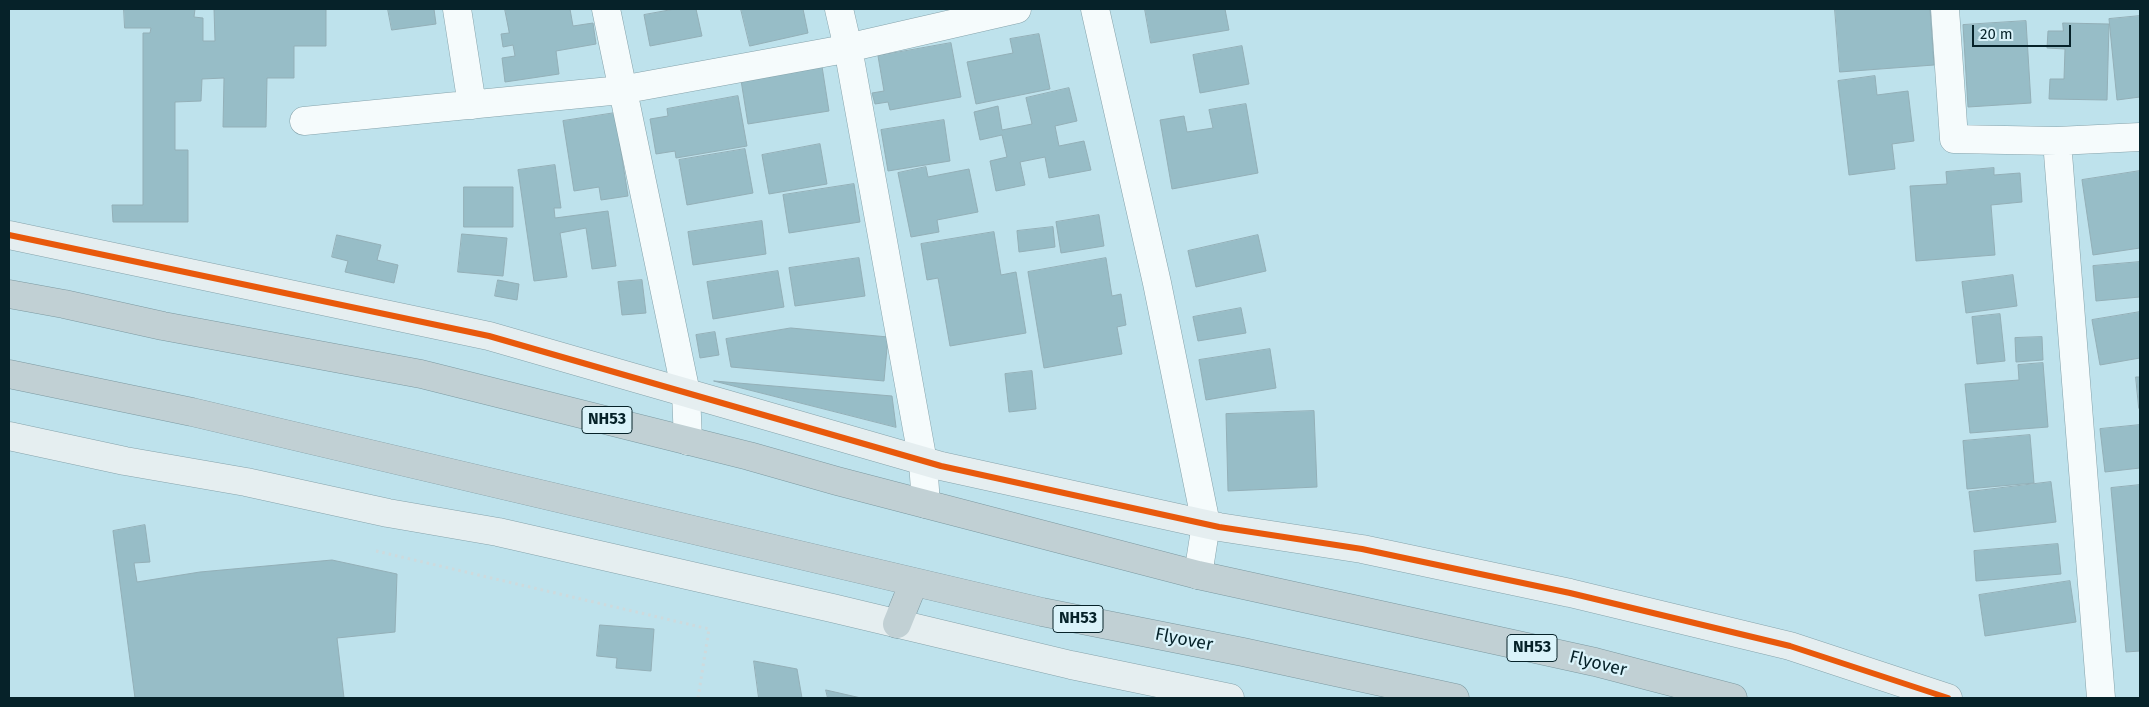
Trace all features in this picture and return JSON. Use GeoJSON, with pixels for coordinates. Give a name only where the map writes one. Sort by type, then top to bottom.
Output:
{"type":"FeatureCollection","features":[{"type":"Feature","properties":{"kind":"highway","name":"NH53"},"geometry":{"type":"LineString","coordinates":[[9,294],[163,326],[421,374],[688,441],[1198,575]]}},
{"type":"Feature","properties":{"kind":"highway","name":"NH53"},"geometry":{"type":"LineString","coordinates":[[9,374],[192,412],[914,582]]}},
{"type":"Feature","properties":{"kind":"highway","name":"Flyover"},"geometry":{"type":"LineString","coordinates":[[1198,575],[1595,662],[1733,698]]}},
{"type":"Feature","properties":{"kind":"highway"},"geometry":{"type":"LineString","coordinates":[[897,624],[914,582]]}},
{"type":"Feature","properties":{"kind":"highway","name":"Flyover"},"geometry":{"type":"LineString","coordinates":[[914,582],[1042,612],[1243,652],[1455,698]]}},
{"type":"Feature","properties":{"kind":"street"},"geometry":{"type":"LineString","coordinates":[[457,9],[472,105]]}},
{"type":"Feature","properties":{"kind":"street"},"geometry":{"type":"LineString","coordinates":[[606,9],[686,393],[688,441]]}},
{"type":"Feature","properties":{"kind":"street"},"geometry":{"type":"LineString","coordinates":[[840,9],[923,462],[926,504]]}},
{"type":"Feature","properties":{"kind":"street"},"geometry":{"type":"LineString","coordinates":[[304,121],[622,90],[848,48],[1017,9]]}},
{"type":"Feature","properties":{"kind":"street"},"geometry":{"type":"LineString","coordinates":[[1095,9],[1157,283],[1206,524],[1198,575]]}},
{"type":"Feature","properties":{"kind":"street"},"geometry":{"type":"LineString","coordinates":[[1945,9],[1954,139],[2057,141],[2140,137]]}},
{"type":"Feature","properties":{"kind":"street"},"geometry":{"type":"LineString","coordinates":[[2057,141],[2101,698]]}},
{"type":"Feature","properties":{"kind":"street"},"geometry":{"type":"LineString","coordinates":[[9,235],[489,336],[923,462],[1206,524],[1362,549],[1570,593],[1790,646],[1948,698]]}},
{"type":"Feature","properties":{"kind":"street"},"geometry":{"type":"LineString","coordinates":[[9,436],[125,461],[246,482],[388,513],[498,532],[1071,666],[1230,698]]}},
{"type":"Feature","properties":{"kind":"path"},"geometry":{"type":"LineString","coordinates":[[376,551],[709,629],[698,698]]}},
{"type":"Feature","properties":{"kind":"building"},"geometry":{"type":"Polygon","coordinates":[[[124,9],[195,9],[194,17],[203,18],[203,41],[215,41],[214,9],[326,9],[326,46],[294,46],[294,78],[267,78],[266,127],[223,127],[224,78],[202,79],[201,101],[175,102],[175,150],[188,150],[188,222],[113,222],[112,205],[143,205],[143,33],[150,33],[151,28],[125,28],[124,9]]]}},
{"type":"Feature","properties":{"kind":"building"},"geometry":{"type":"Polygon","coordinates":[[[388,9],[434,9],[436,24],[392,30],[388,9]]]}},
{"type":"Feature","properties":{"kind":"building"},"geometry":{"type":"Polygon","coordinates":[[[505,9],[570,9],[573,26],[593,23],[596,44],[556,51],[559,74],[505,82],[502,58],[515,56],[513,45],[503,47],[501,34],[509,33],[505,9]]]}},
{"type":"Feature","properties":{"kind":"building"},"geometry":{"type":"Polygon","coordinates":[[[675,9],[696,9],[702,36],[650,46],[644,15],[675,9]]]}},
{"type":"Feature","properties":{"kind":"building"},"geometry":{"type":"Polygon","coordinates":[[[741,9],[803,9],[808,33],[750,46],[741,9]]]}},
{"type":"Feature","properties":{"kind":"building"},"geometry":{"type":"Polygon","coordinates":[[[1145,9],[1225,9],[1229,30],[1151,43],[1145,9]]]}},
{"type":"Feature","properties":{"kind":"building"},"geometry":{"type":"Polygon","coordinates":[[[1835,9],[1930,9],[1934,65],[1840,72],[1835,9]]]}},
{"type":"Feature","properties":{"kind":"building"},"geometry":{"type":"Polygon","coordinates":[[[2140,16],[2140,97],[2117,100],[2109,19],[2140,16]]]}},
{"type":"Feature","properties":{"kind":"building"},"geometry":{"type":"Polygon","coordinates":[[[2026,21],[2031,103],[1968,107],[1963,25],[2026,21]]]}},
{"type":"Feature","properties":{"kind":"building"},"geometry":{"type":"Polygon","coordinates":[[[2063,23],[2109,24],[2107,100],[2049,99],[2050,79],[2064,79],[2065,49],[2047,48],[2048,31],[2063,31],[2063,23]]]}},
{"type":"Feature","properties":{"kind":"building"},"geometry":{"type":"Polygon","coordinates":[[[1039,34],[1050,89],[976,104],[967,62],[1013,53],[1010,39],[1039,34]]]}},
{"type":"Feature","properties":{"kind":"building"},"geometry":{"type":"Polygon","coordinates":[[[951,43],[961,97],[890,110],[888,102],[875,104],[872,93],[884,91],[878,56],[951,43]]]}},
{"type":"Feature","properties":{"kind":"building"},"geometry":{"type":"Polygon","coordinates":[[[1242,46],[1249,84],[1200,93],[1193,55],[1242,46]]]}},
{"type":"Feature","properties":{"kind":"building"},"geometry":{"type":"Polygon","coordinates":[[[821,60],[829,111],[748,124],[740,74],[821,60]]]}},
{"type":"Feature","properties":{"kind":"building"},"geometry":{"type":"Polygon","coordinates":[[[1875,76],[1877,95],[1908,91],[1914,141],[1892,144],[1895,169],[1849,175],[1838,81],[1875,76]]]}},
{"type":"Feature","properties":{"kind":"building"},"geometry":{"type":"Polygon","coordinates":[[[1069,88],[1077,121],[1055,126],[1059,146],[1084,141],[1091,170],[1049,178],[1045,157],[1020,162],[1025,185],[996,191],[990,161],[1007,157],[1002,135],[980,140],[974,112],[998,106],[1002,130],[1032,124],[1026,98],[1069,88]]]}},
{"type":"Feature","properties":{"kind":"building"},"geometry":{"type":"Polygon","coordinates":[[[738,96],[747,146],[676,158],[675,151],[656,154],[650,119],[668,116],[667,109],[738,96]]]}},
{"type":"Feature","properties":{"kind":"building"},"geometry":{"type":"Polygon","coordinates":[[[1246,104],[1258,173],[1172,189],[1160,120],[1184,116],[1187,132],[1213,128],[1209,110],[1246,104]]]}},
{"type":"Feature","properties":{"kind":"building"},"geometry":{"type":"Polygon","coordinates":[[[615,113],[628,196],[601,200],[599,187],[574,191],[563,121],[615,113]]]}},
{"type":"Feature","properties":{"kind":"building"},"geometry":{"type":"Polygon","coordinates":[[[944,120],[950,161],[888,171],[881,130],[944,120]]]}},
{"type":"Feature","properties":{"kind":"building"},"geometry":{"type":"Polygon","coordinates":[[[820,144],[827,184],[769,194],[762,155],[820,144]]]}},
{"type":"Feature","properties":{"kind":"building"},"geometry":{"type":"Polygon","coordinates":[[[745,149],[753,193],[687,205],[679,160],[745,149]]]}},
{"type":"Feature","properties":{"kind":"building"},"geometry":{"type":"Polygon","coordinates":[[[555,165],[561,208],[554,208],[555,218],[608,211],[616,266],[592,269],[586,228],[560,233],[567,277],[534,281],[518,170],[555,165]]]}},
{"type":"Feature","properties":{"kind":"building"},"geometry":{"type":"Polygon","coordinates":[[[926,167],[928,177],[969,169],[978,212],[937,220],[939,232],[911,237],[898,173],[926,167]]]}},
{"type":"Feature","properties":{"kind":"building"},"geometry":{"type":"Polygon","coordinates":[[[1994,168],[1994,175],[2020,173],[2022,202],[1991,205],[1995,255],[1916,261],[1910,186],[1947,184],[1946,172],[1994,168]]]}},
{"type":"Feature","properties":{"kind":"building"},"geometry":{"type":"Polygon","coordinates":[[[2140,171],[2140,248],[2093,255],[2082,180],[2140,171]]]}},
{"type":"Feature","properties":{"kind":"building"},"geometry":{"type":"Polygon","coordinates":[[[854,184],[860,222],[789,233],[783,195],[854,184]]]}},
{"type":"Feature","properties":{"kind":"building"},"geometry":{"type":"Polygon","coordinates":[[[464,187],[513,187],[513,227],[464,227],[464,187]]]}},
{"type":"Feature","properties":{"kind":"building"},"geometry":{"type":"Polygon","coordinates":[[[1099,215],[1104,246],[1061,253],[1056,222],[1099,215]]]}},
{"type":"Feature","properties":{"kind":"building"},"geometry":{"type":"Polygon","coordinates":[[[762,221],[766,254],[693,265],[688,232],[762,221]]]}},
{"type":"Feature","properties":{"kind":"building"},"geometry":{"type":"Polygon","coordinates":[[[1053,227],[1055,247],[1019,252],[1017,231],[1053,227]]]}},
{"type":"Feature","properties":{"kind":"building"},"geometry":{"type":"Polygon","coordinates":[[[994,232],[1001,275],[1016,272],[1026,333],[950,346],[938,278],[927,280],[921,244],[994,232]]]}},
{"type":"Feature","properties":{"kind":"building"},"geometry":{"type":"Polygon","coordinates":[[[462,234],[507,238],[503,276],[458,272],[462,234]]]}},
{"type":"Feature","properties":{"kind":"building"},"geometry":{"type":"Polygon","coordinates":[[[337,235],[381,245],[377,260],[398,265],[394,283],[345,272],[348,261],[332,257],[337,235]]]}},
{"type":"Feature","properties":{"kind":"building"},"geometry":{"type":"Polygon","coordinates":[[[1258,235],[1266,271],[1196,287],[1188,251],[1258,235]]]}},
{"type":"Feature","properties":{"kind":"building"},"geometry":{"type":"Polygon","coordinates":[[[859,258],[865,296],[795,306],[789,268],[859,258]]]}},
{"type":"Feature","properties":{"kind":"building"},"geometry":{"type":"Polygon","coordinates":[[[1106,258],[1112,296],[1121,294],[1126,325],[1117,327],[1122,354],[1044,368],[1028,272],[1106,258]]]}},
{"type":"Feature","properties":{"kind":"building"},"geometry":{"type":"Polygon","coordinates":[[[2140,262],[2140,297],[2096,301],[2093,266],[2140,262]]]}},
{"type":"Feature","properties":{"kind":"building"},"geometry":{"type":"Polygon","coordinates":[[[778,271],[784,307],[713,319],[707,282],[778,271]]]}},
{"type":"Feature","properties":{"kind":"building"},"geometry":{"type":"Polygon","coordinates":[[[2013,275],[2017,306],[1966,313],[1962,282],[2013,275]]]}},
{"type":"Feature","properties":{"kind":"building"},"geometry":{"type":"Polygon","coordinates":[[[498,280],[519,284],[517,300],[495,296],[498,280]]]}},
{"type":"Feature","properties":{"kind":"building"},"geometry":{"type":"Polygon","coordinates":[[[642,280],[646,313],[622,315],[618,282],[642,280]]]}},
{"type":"Feature","properties":{"kind":"building"},"geometry":{"type":"Polygon","coordinates":[[[1241,308],[1246,333],[1198,341],[1193,317],[1241,308]]]}},
{"type":"Feature","properties":{"kind":"building"},"geometry":{"type":"Polygon","coordinates":[[[2140,312],[2140,358],[2100,365],[2092,320],[2140,312]]]}},
{"type":"Feature","properties":{"kind":"building"},"geometry":{"type":"Polygon","coordinates":[[[2000,314],[2005,361],[1977,364],[1972,317],[2000,314]]]}},
{"type":"Feature","properties":{"kind":"building"},"geometry":{"type":"Polygon","coordinates":[[[791,328],[888,337],[884,381],[731,367],[726,339],[791,328]]]}},
{"type":"Feature","properties":{"kind":"building"},"geometry":{"type":"Polygon","coordinates":[[[715,332],[719,355],[700,358],[696,335],[715,332]]]}},
{"type":"Feature","properties":{"kind":"building"},"geometry":{"type":"Polygon","coordinates":[[[2042,337],[2043,360],[2016,362],[2015,338],[2042,337]]]}},
{"type":"Feature","properties":{"kind":"building"},"geometry":{"type":"Polygon","coordinates":[[[1270,349],[1276,388],[1206,400],[1199,360],[1270,349]]]}},
{"type":"Feature","properties":{"kind":"building"},"geometry":{"type":"Polygon","coordinates":[[[2043,363],[2048,427],[1970,433],[1965,384],[2019,380],[2018,365],[2043,363]]]}},
{"type":"Feature","properties":{"kind":"building"},"geometry":{"type":"Polygon","coordinates":[[[1032,371],[1036,409],[1009,412],[1005,374],[1032,371]]]}},
{"type":"Feature","properties":{"kind":"building"},"geometry":{"type":"Polygon","coordinates":[[[2136,377],[2140,377],[2139,408],[2136,377]]]}},
{"type":"Feature","properties":{"kind":"building"},"geometry":{"type":"Polygon","coordinates":[[[714,381],[892,396],[896,427],[714,381]]]}},
{"type":"Feature","properties":{"kind":"building"},"geometry":{"type":"Polygon","coordinates":[[[1314,411],[1317,487],[1228,491],[1226,414],[1314,411]]]}},
{"type":"Feature","properties":{"kind":"building"},"geometry":{"type":"Polygon","coordinates":[[[2140,425],[2140,468],[2105,472],[2100,429],[2140,425]]]}},
{"type":"Feature","properties":{"kind":"building"},"geometry":{"type":"Polygon","coordinates":[[[2030,435],[2034,483],[1967,489],[1963,441],[2030,435]]]}},
{"type":"Feature","properties":{"kind":"building"},"geometry":{"type":"Polygon","coordinates":[[[2051,482],[2056,522],[1974,532],[1969,492],[2051,482]]]}},
{"type":"Feature","properties":{"kind":"building"},"geometry":{"type":"Polygon","coordinates":[[[2140,485],[2140,651],[2126,652],[2111,488],[2140,485]]]}},
{"type":"Feature","properties":{"kind":"building"},"geometry":{"type":"Polygon","coordinates":[[[145,525],[150,562],[134,563],[137,582],[200,572],[332,560],[397,574],[395,632],[337,638],[344,698],[135,698],[113,531],[145,525]]]}},
{"type":"Feature","properties":{"kind":"building"},"geometry":{"type":"Polygon","coordinates":[[[2058,544],[2061,574],[1976,581],[1974,551],[2058,544]]]}},
{"type":"Feature","properties":{"kind":"building"},"geometry":{"type":"Polygon","coordinates":[[[2070,581],[2076,622],[1985,636],[1979,595],[2070,581]]]}},
{"type":"Feature","properties":{"kind":"building"},"geometry":{"type":"Polygon","coordinates":[[[600,625],[654,629],[651,671],[616,668],[617,658],[597,656],[600,625]]]}},
{"type":"Feature","properties":{"kind":"building"},"geometry":{"type":"Polygon","coordinates":[[[754,661],[797,669],[802,698],[759,698],[754,661]]]}},
{"type":"Feature","properties":{"kind":"building"},"geometry":{"type":"Polygon","coordinates":[[[826,690],[861,698],[828,698],[826,690]]]}},
{"type":"Feature","properties":{"kind":"cycle path"},"geometry":{"type":"LineString","coordinates":[[9,235],[489,336],[941,466],[1219,527],[1362,549],[1570,593],[1790,646],[1948,698]]}}]}
